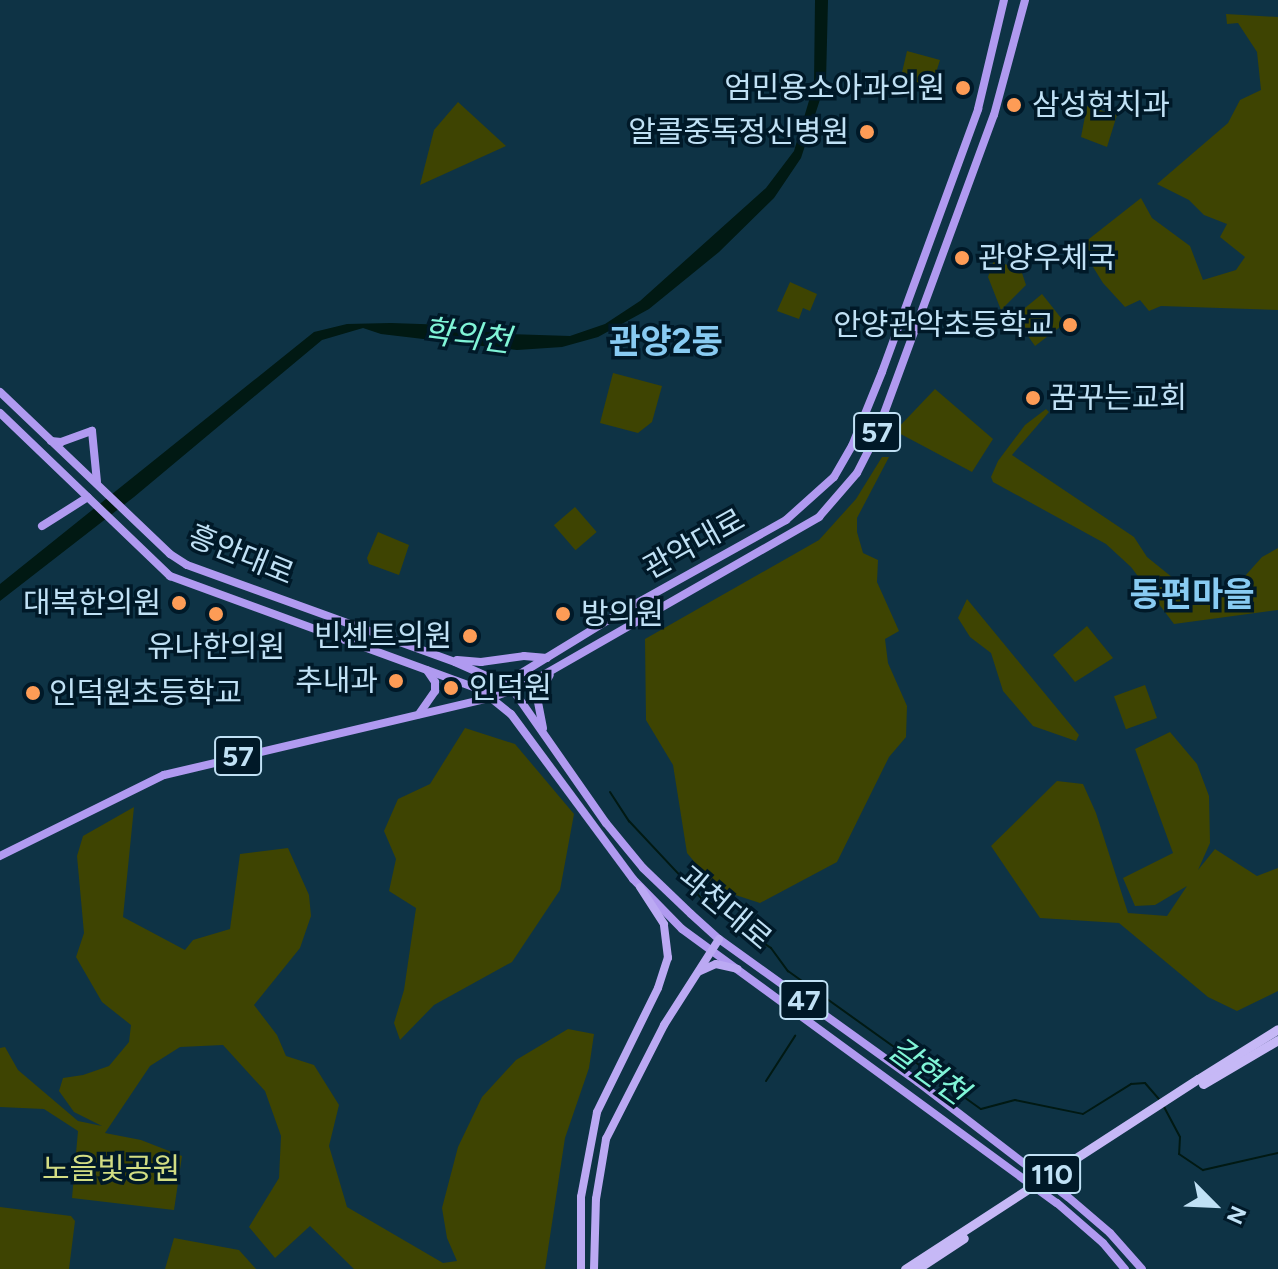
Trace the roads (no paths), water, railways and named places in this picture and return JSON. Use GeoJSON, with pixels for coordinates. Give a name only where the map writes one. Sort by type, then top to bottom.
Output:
{"type":"FeatureCollection","features":[{"type":"Feature","properties":{"kind":"highway"},"geometry":{"type":"LineString","coordinates":[[581,1269],[581,1197],[597,1112],[658,988],[668,958],[664,924],[640,887]]}},
{"type":"Feature","properties":{"kind":"highway"},"geometry":{"type":"LineString","coordinates":[[594,1269],[593,1232],[606,1139],[664,1025],[719,939]]}},
{"type":"Feature","properties":{"kind":"highway"},"geometry":{"type":"LineString","coordinates":[[699,971],[716,964],[737,969]]}},
{"type":"Feature","properties":{"kind":"highway","name":"110"},"geometry":{"type":"LineString","coordinates":[[917,1269],[1278,1029]]}},
{"type":"Feature","properties":{"kind":"highway","name":"110"},"geometry":{"type":"LineString","coordinates":[[905,1269],[1201,1082],[1278,1040]]}},
{"type":"Feature","properties":{"kind":"main road","name":"관악대로"},"geometry":{"type":"LineString","coordinates":[[511,687],[520,674],[640,601],[786,520],[823,490],[845,462],[882,372],[977,110],[1004,0]]}},
{"type":"Feature","properties":{"kind":"main road","name":"관악대로"},"geometry":{"type":"LineString","coordinates":[[511,687],[526,685],[555,669],[819,517],[857,473],[875,438],[994,115],[1025,0]]}},
{"type":"Feature","properties":{"kind":"main road","name":"흥안대로"},"geometry":{"type":"LineString","coordinates":[[0,392],[187,565],[446,659],[511,687]]}},
{"type":"Feature","properties":{"kind":"main road","name":"흥안대로"},"geometry":{"type":"LineString","coordinates":[[0,413],[125,532],[156,566],[187,585],[426,669],[481,690],[490,698]]}},
{"type":"Feature","properties":{"kind":"main road"},"geometry":{"type":"LineString","coordinates":[[51,441],[61,442],[92,431],[93,467],[100,486]]}},
{"type":"Feature","properties":{"kind":"main road"},"geometry":{"type":"LineString","coordinates":[[42,526],[89,498]]}},
{"type":"Feature","properties":{"kind":"main road"},"geometry":{"type":"LineString","coordinates":[[446,659],[481,662],[524,656],[548,658]]}},
{"type":"Feature","properties":{"kind":"main road"},"geometry":{"type":"LineString","coordinates":[[419,714],[435,691],[435,682],[426,669]]}},
{"type":"Feature","properties":{"kind":"main road"},"geometry":{"type":"LineString","coordinates":[[543,729],[537,698],[543,683],[555,669]]}},
{"type":"Feature","properties":{"kind":"main road","name":"57"},"geometry":{"type":"LineString","coordinates":[[0,856],[164,775],[490,698],[511,687]]}},
{"type":"Feature","properties":{"kind":"main road","name":"과천대로"},"geometry":{"type":"LineString","coordinates":[[511,687],[606,823],[643,868],[719,939],[918,1082],[1068,1197],[1110,1233],[1142,1269]]}},
{"type":"Feature","properties":{"kind":"main road","name":"과천대로"},"geometry":{"type":"LineString","coordinates":[[490,698],[511,714],[640,887],[682,929],[1057,1203],[1103,1243],[1125,1269]]}},
{"type":"Feature","properties":{"kind":"water","name":"학의천"},"geometry":{"type":"Polygon","coordinates":[[[815,0],[828,0],[826,81],[801,158],[774,198],[719,252],[649,309],[598,337],[562,347],[517,350],[381,334],[363,328],[322,340],[134,497],[0,601],[0,584],[314,332],[347,324],[391,323],[449,325],[504,334],[570,336],[605,324],[640,301],[766,188],[794,151],[814,84],[815,0]]]}},
{"type":"Feature","properties":{"kind":"waterway","name":"갈현천"},"geometry":{"type":"LineString","coordinates":[[610,792],[629,821],[701,898],[724,911],[735,924],[771,948],[788,971],[981,1109],[1015,1100],[1083,1114],[1131,1084],[1145,1083],[1160,1100]]}},
{"type":"Feature","properties":{"kind":"waterway"},"geometry":{"type":"LineString","coordinates":[[766,1081],[795,1036]]}},
{"type":"Feature","properties":{"kind":"waterway","name":"갈현천"},"geometry":{"type":"LineString","coordinates":[[1163,1105],[1180,1137],[1179,1154],[1203,1170],[1278,1153]]}},
{"type":"Feature","properties":{"kind":"place","name":"엄민용소아과의원"},"geometry":{"type":"Point","coordinates":[963,88]}},
{"type":"Feature","properties":{"kind":"place","name":"삼성현치과"},"geometry":{"type":"Point","coordinates":[1014,105]}},
{"type":"Feature","properties":{"kind":"place","name":"알콜중독정신병원"},"geometry":{"type":"Point","coordinates":[867,132]}},
{"type":"Feature","properties":{"kind":"place","name":"관양우체국"},"geometry":{"type":"Point","coordinates":[962,258]}},
{"type":"Feature","properties":{"kind":"place","name":"안양관악초등학교"},"geometry":{"type":"Point","coordinates":[1070,325]}},
{"type":"Feature","properties":{"kind":"place","name":"꿈꾸는교회"},"geometry":{"type":"Point","coordinates":[1033,398]}},
{"type":"Feature","properties":{"kind":"place","name":"대복한의원"},"geometry":{"type":"Point","coordinates":[179,603]}},
{"type":"Feature","properties":{"kind":"place","name":"유나한의원"},"geometry":{"type":"Point","coordinates":[216,614]}},
{"type":"Feature","properties":{"kind":"place","name":"방의원"},"geometry":{"type":"Point","coordinates":[563,614]}},
{"type":"Feature","properties":{"kind":"place","name":"빈센트의원"},"geometry":{"type":"Point","coordinates":[470,636]}},
{"type":"Feature","properties":{"kind":"place","name":"추내과"},"geometry":{"type":"Point","coordinates":[396,681]}},
{"type":"Feature","properties":{"kind":"place","name":"인덕원"},"geometry":{"type":"Point","coordinates":[451,688]}},
{"type":"Feature","properties":{"kind":"place","name":"인덕원초등학교"},"geometry":{"type":"Point","coordinates":[33,693]}},
{"type":"Feature","properties":{"kind":"district","name":"관양2동"},"geometry":{"type":"Point","coordinates":[666,342]}},
{"type":"Feature","properties":{"kind":"district","name":"동편마을"},"geometry":{"type":"Point","coordinates":[1192,595]}},
{"type":"Feature","properties":{"kind":"park label","name":"노을빛공원"},"geometry":{"type":"Point","coordinates":[111,1169]}}]}
